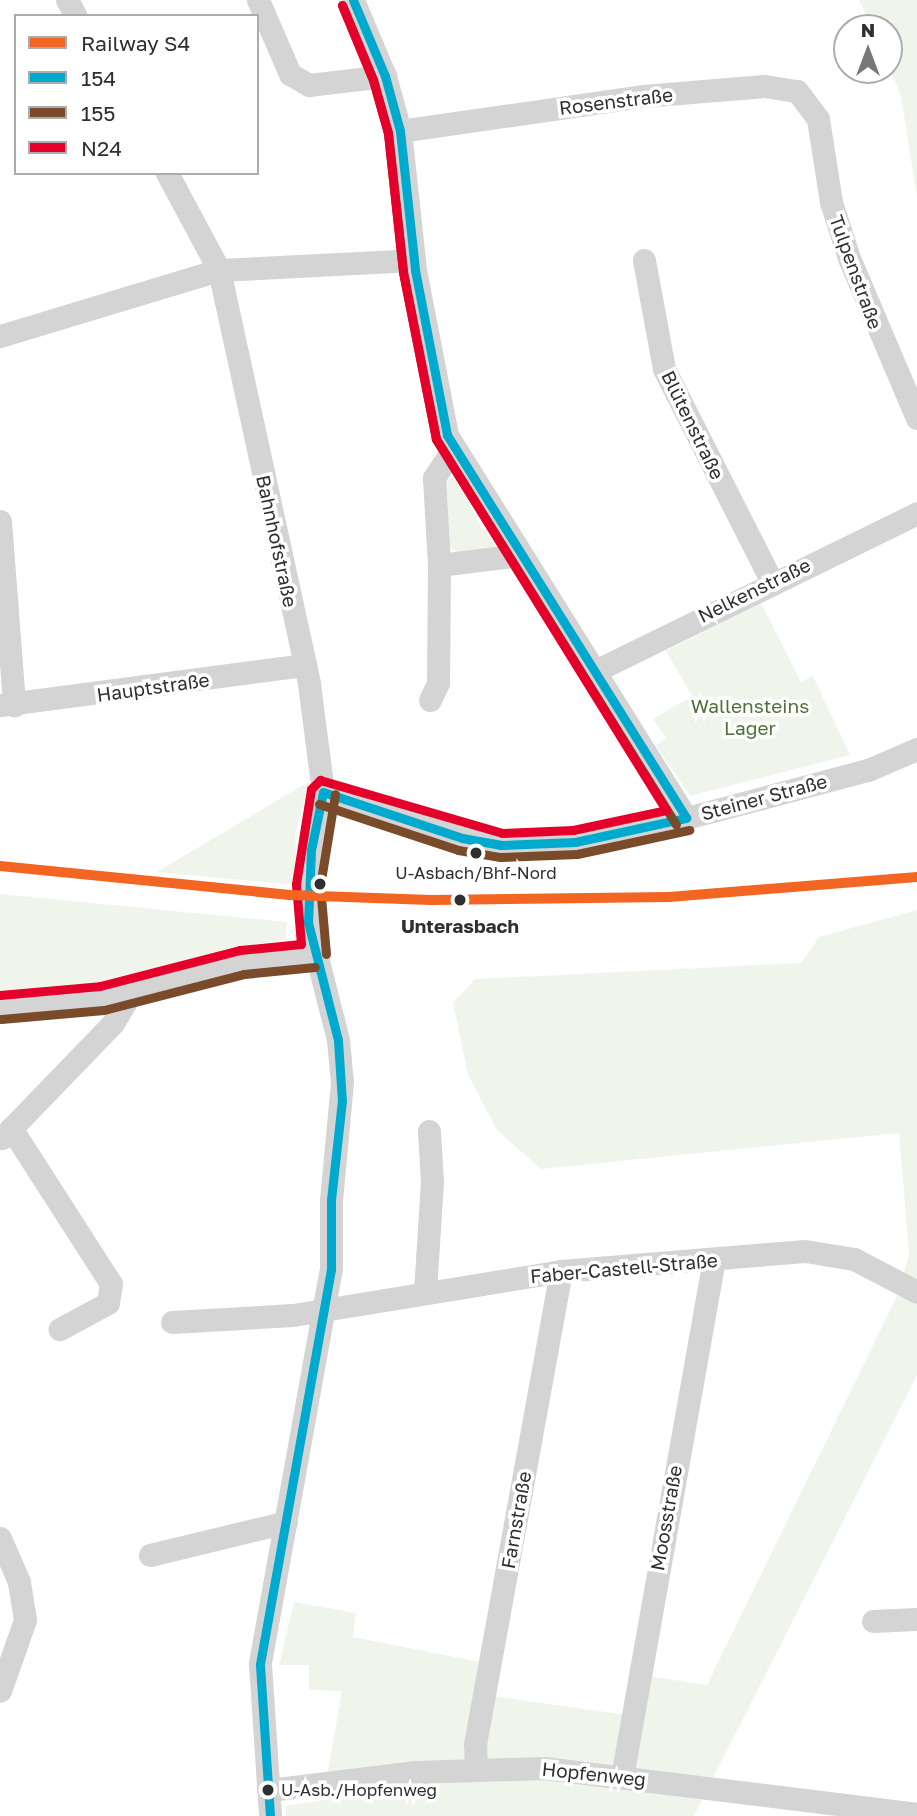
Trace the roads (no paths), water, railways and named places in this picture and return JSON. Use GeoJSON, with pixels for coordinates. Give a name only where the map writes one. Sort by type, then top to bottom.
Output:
{"type":"FeatureCollection","features":[{"type":"Feature","properties":{"kind":"street"},"geometry":{"type":"LineString","coordinates":[[258,0],[290,74],[309,85],[385,76]]}},
{"type":"Feature","properties":{"kind":"street"},"geometry":{"type":"LineString","coordinates":[[353,0],[385,76],[400,131],[415,265],[429,355],[454,448],[686,818]]}},
{"type":"Feature","properties":{"kind":"street","name":"Rosenstraße"},"geometry":{"type":"LineString","coordinates":[[400,131],[643,96],[764,86],[797,92],[818,119]]}},
{"type":"Feature","properties":{"kind":"street","name":"Tulpenstraße"},"geometry":{"type":"LineString","coordinates":[[818,119],[831,202],[849,258],[917,418]]}},
{"type":"Feature","properties":{"kind":"street","name":"Bahnhofstraße"},"geometry":{"type":"LineString","coordinates":[[168,175],[219,270],[305,665],[323,792],[311,850],[308,922],[338,1040],[342,1082],[324,1309],[260,1664],[270,1816]]}},
{"type":"Feature","properties":{"kind":"street","name":"Blütenstraße"},"geometry":{"type":"LineString","coordinates":[[644,260],[664,369],[771,580]]}},
{"type":"Feature","properties":{"kind":"street"},"geometry":{"type":"LineString","coordinates":[[0,336],[219,270],[415,265]]}},
{"type":"Feature","properties":{"kind":"street"},"geometry":{"type":"LineString","coordinates":[[430,700],[438,683],[439,565],[434,478],[454,448]]}},
{"type":"Feature","properties":{"kind":"street","name":"Nelkenstraße"},"geometry":{"type":"LineString","coordinates":[[593,672],[771,580],[917,513]]}},
{"type":"Feature","properties":{"kind":"street"},"geometry":{"type":"LineString","coordinates":[[0,521],[7,705]]}},
{"type":"Feature","properties":{"kind":"street"},"geometry":{"type":"LineString","coordinates":[[439,565],[521,555]]}},
{"type":"Feature","properties":{"kind":"street","name":"Hauptstraße"},"geometry":{"type":"LineString","coordinates":[[7,705],[305,665]]}},
{"type":"Feature","properties":{"kind":"street","name":"Steiner Straße"},"geometry":{"type":"LineString","coordinates":[[323,792],[462,838],[501,845],[575,842],[686,818],[868,770],[917,749]]}},
{"type":"Feature","properties":{"kind":"street"},"geometry":{"type":"LineString","coordinates":[[0,1007],[102,998],[242,962],[314,954]]}},
{"type":"Feature","properties":{"kind":"street"},"geometry":{"type":"LineString","coordinates":[[60,1329],[108,1303],[111,1284],[6,1134],[113,1023],[134,988]]}},
{"type":"Feature","properties":{"kind":"street"},"geometry":{"type":"LineString","coordinates":[[425,1292],[432,1182],[429,1131]]}},
{"type":"Feature","properties":{"kind":"street","name":"Faber-Castell-Straße"},"geometry":{"type":"LineString","coordinates":[[172,1322],[324,1309],[562,1271],[834,1253],[917,1292]]}},
{"type":"Feature","properties":{"kind":"street","name":"Moosstraße"},"geometry":{"type":"LineString","coordinates":[[622,1777],[714,1259]]}},
{"type":"Feature","properties":{"kind":"street","name":"Farnstraße"},"geometry":{"type":"LineString","coordinates":[[476,1769],[475,1744],[562,1271]]}},
{"type":"Feature","properties":{"kind":"street"},"geometry":{"type":"LineString","coordinates":[[149,1555],[286,1522]]}},
{"type":"Feature","properties":{"kind":"street"},"geometry":{"type":"LineString","coordinates":[[0,1538],[19,1582],[25,1619],[0,1691]]}},
{"type":"Feature","properties":{"kind":"street"},"geometry":{"type":"LineString","coordinates":[[873,1621],[917,1619]]}},
{"type":"Feature","properties":{"kind":"street","name":"Hopfenweg"},"geometry":{"type":"LineString","coordinates":[[269,1790],[476,1769],[544,1768],[917,1814]]}},
{"type":"Feature","properties":{"kind":"rail line","name":"S4"},"geometry":{"type":"LineString","coordinates":[[0,866],[290,895],[431,900],[669,897],[917,877]]}},
{"type":"Feature","properties":{"kind":"place","name":"U-Asbach/Bhf-Nord"},"geometry":{"type":"Point","coordinates":[476,853]}},
{"type":"Feature","properties":{"kind":"place","name":"Unterasbach"},"geometry":{"type":"Point","coordinates":[460,900]}},
{"type":"Feature","properties":{"kind":"place","name":"U-Asb./Hopfenweg"},"geometry":{"type":"Point","coordinates":[268,1790]}},
{"type":"Feature","properties":{"kind":"park label","name":"Wallensteins Lager"},"geometry":{"type":"Point","coordinates":[750,717]}}]}
